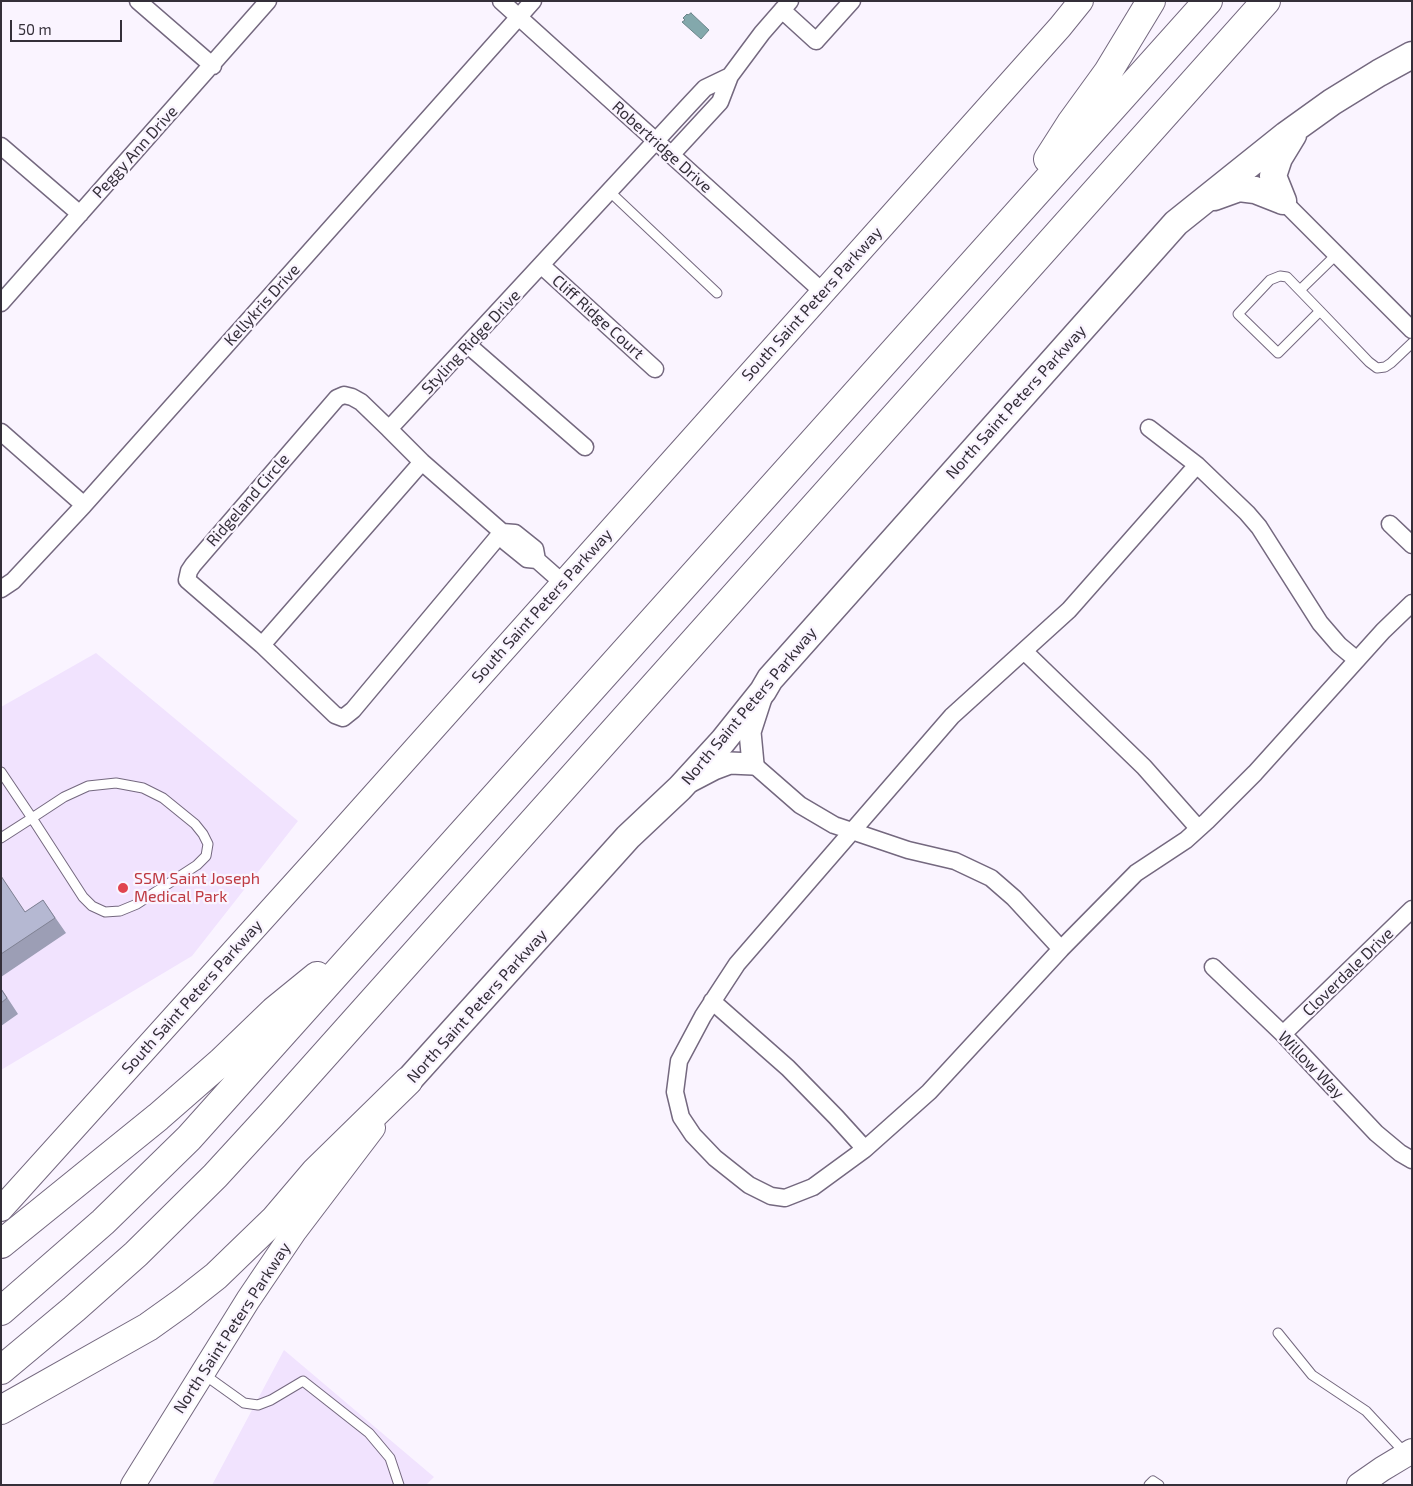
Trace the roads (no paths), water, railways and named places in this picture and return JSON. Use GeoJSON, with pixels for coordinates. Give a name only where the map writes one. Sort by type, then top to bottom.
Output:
{"type":"FeatureCollection","features":[{"type":"Feature","properties":{"kind":"highway"},"geometry":{"type":"LineString","coordinates":[[1014,217],[1070,123],[1108,72],[1151,1]]}},
{"type":"Feature","properties":{"kind":"highway"},"geometry":{"type":"LineString","coordinates":[[1,1311],[103,1222],[189,1138],[1208,1]]}},
{"type":"Feature","properties":{"kind":"highway"},"geometry":{"type":"LineString","coordinates":[[1,1370],[74,1309],[142,1247],[215,1176],[1266,1]]}},
{"type":"Feature","properties":{"kind":"highway"},"geometry":{"type":"LineString","coordinates":[[1,1244],[158,1116],[221,1062],[274,1011],[385,920]]}},
{"type":"Feature","properties":{"kind":"highway"},"geometry":{"type":"LineString","coordinates":[[1,1410],[148,1327],[216,1276],[275,1219],[315,1172],[408,1082]]}},
{"type":"Feature","properties":{"kind":"main road","name":"South Saint Peters Parkway"},"geometry":{"type":"LineString","coordinates":[[1,1208],[563,583],[1081,1]]}},
{"type":"Feature","properties":{"kind":"main road","name":"North Saint Peters Parkway"},"geometry":{"type":"LineString","coordinates":[[133,1485],[202,1373],[294,1232],[408,1082],[628,837],[680,788],[723,742],[763,691],[770,679],[1136,267],[1176,223],[1250,162],[1304,122],[1379,73],[1412,54]]}},
{"type":"Feature","properties":{"kind":"main road"},"geometry":{"type":"LineString","coordinates":[[1283,201],[1273,176],[1279,158],[1290,139],[1304,122]]}},
{"type":"Feature","properties":{"kind":"main road"},"geometry":{"type":"LineString","coordinates":[[1204,201],[1239,188],[1255,190],[1283,201]]}},
{"type":"Feature","properties":{"kind":"main road"},"geometry":{"type":"LineString","coordinates":[[1359,1485],[1409,1453]]}},
{"type":"Feature","properties":{"kind":"street"},"geometry":{"type":"LineString","coordinates":[[138,1],[212,66]]}},
{"type":"Feature","properties":{"kind":"street","name":"Peggy Ann Drive"},"geometry":{"type":"LineString","coordinates":[[1,303],[268,1]]}},
{"type":"Feature","properties":{"kind":"street","name":"Robertridge Drive"},"geometry":{"type":"LineString","coordinates":[[501,1],[823,292]]}},
{"type":"Feature","properties":{"kind":"street","name":"Kellykris Drive"},"geometry":{"type":"LineString","coordinates":[[1,589],[13,580],[84,506],[533,1]]}},
{"type":"Feature","properties":{"kind":"street"},"geometry":{"type":"LineString","coordinates":[[671,155],[720,102],[730,76],[762,33],[786,6],[816,41],[852,1]]}},
{"type":"Feature","properties":{"kind":"street","name":"Styling Ridge Drive"},"geometry":{"type":"LineString","coordinates":[[389,429],[705,88],[730,76]]}},
{"type":"Feature","properties":{"kind":"street"},"geometry":{"type":"LineString","coordinates":[[1,146],[80,214]]}},
{"type":"Feature","properties":{"kind":"street"},"geometry":{"type":"LineString","coordinates":[[1283,201],[1412,330]]}},
{"type":"Feature","properties":{"kind":"street","name":"Cliff Ridge Court"},"geometry":{"type":"LineString","coordinates":[[541,265],[655,370]]}},
{"type":"Feature","properties":{"kind":"street"},"geometry":{"type":"LineString","coordinates":[[468,345],[585,447]]}},
{"type":"Feature","properties":{"kind":"street","name":"Ridgeland Circle"},"geometry":{"type":"LineString","coordinates":[[389,429],[361,402],[344,395],[337,398],[199,557],[189,571],[187,580],[262,645],[335,715],[343,718],[353,710],[502,532]]}},
{"type":"Feature","properties":{"kind":"street"},"geometry":{"type":"LineString","coordinates":[[1149,428],[1197,465],[1247,513],[1259,528],[1320,623],[1339,645],[1357,660]]}},
{"type":"Feature","properties":{"kind":"street"},"geometry":{"type":"LineString","coordinates":[[389,429],[422,462],[502,532],[506,542],[527,559],[537,560],[563,583]]}},
{"type":"Feature","properties":{"kind":"street"},"geometry":{"type":"LineString","coordinates":[[1,432],[84,506]]}},
{"type":"Feature","properties":{"kind":"street"},"geometry":{"type":"LineString","coordinates":[[262,645],[422,462]]}},
{"type":"Feature","properties":{"kind":"street"},"geometry":{"type":"LineString","coordinates":[[1197,465],[1069,610],[952,716],[737,964],[712,1001],[679,1061],[675,1092],[682,1117],[692,1134],[715,1158],[749,1185],[771,1196],[785,1198],[813,1187],[865,1150],[929,1092],[1061,949],[1136,873],[1186,840],[1255,773],[1357,660],[1412,603]]}},
{"type":"Feature","properties":{"kind":"street"},"geometry":{"type":"LineString","coordinates":[[1390,524],[1412,545]]}},
{"type":"Feature","properties":{"kind":"street"},"geometry":{"type":"LineString","coordinates":[[1024,651],[1144,767],[1198,828]]}},
{"type":"Feature","properties":{"kind":"street"},"geometry":{"type":"LineString","coordinates":[[753,764],[750,732],[763,691]]}},
{"type":"Feature","properties":{"kind":"street"},"geometry":{"type":"LineString","coordinates":[[680,788],[714,769],[730,763],[753,764],[800,805],[834,825],[908,850],[955,860],[991,878],[1014,898],[1061,949]]}},
{"type":"Feature","properties":{"kind":"street","name":"Cloverdale Drive"},"geometry":{"type":"LineString","coordinates":[[1283,1034],[1412,909]]}},
{"type":"Feature","properties":{"kind":"street","name":"Willow Way"},"geometry":{"type":"LineString","coordinates":[[1212,967],[1283,1034],[1376,1133],[1400,1153],[1412,1160]]}},
{"type":"Feature","properties":{"kind":"street"},"geometry":{"type":"LineString","coordinates":[[712,1001],[788,1068],[865,1150]]}},
{"type":"Feature","properties":{"kind":"lane"},"geometry":{"type":"LineString","coordinates":[[609,191],[717,293]]}},
{"type":"Feature","properties":{"kind":"lane"},"geometry":{"type":"LineString","coordinates":[[1300,290],[1337,254]]}},
{"type":"Feature","properties":{"kind":"lane"},"geometry":{"type":"LineString","coordinates":[[1320,311],[1278,353],[1238,314],[1270,280],[1280,276],[1287,276],[1369,362],[1377,368],[1385,367],[1391,363],[1412,343]]}},
{"type":"Feature","properties":{"kind":"lane"},"geometry":{"type":"LineString","coordinates":[[1,772],[32,818],[83,897],[92,906],[105,912],[120,911],[137,904],[197,865],[206,856],[208,844],[195,824],[163,798],[143,788],[116,784],[88,786],[64,798],[32,818],[2,835]]}},
{"type":"Feature","properties":{"kind":"lane"},"geometry":{"type":"LineString","coordinates":[[1278,1333],[1312,1375],[1366,1412],[1409,1453]]}},
{"type":"Feature","properties":{"kind":"lane"},"geometry":{"type":"LineString","coordinates":[[202,1373],[244,1403],[258,1405],[271,1400],[303,1381],[368,1434],[390,1458],[398,1485]]}},
{"type":"Feature","properties":{"kind":"lane"},"geometry":{"type":"LineString","coordinates":[[1150,1485],[1153,1481],[1159,1485]]}},
{"type":"Feature","properties":{"kind":"water"},"geometry":{"type":"Polygon","coordinates":[[[691,13],[709,30],[701,39],[682,22],[687,14],[691,13]]]}},
{"type":"Feature","properties":{"kind":"place","name":"SSM Saint Joseph Medical Park"},"geometry":{"type":"Point","coordinates":[123,888]}}]}
